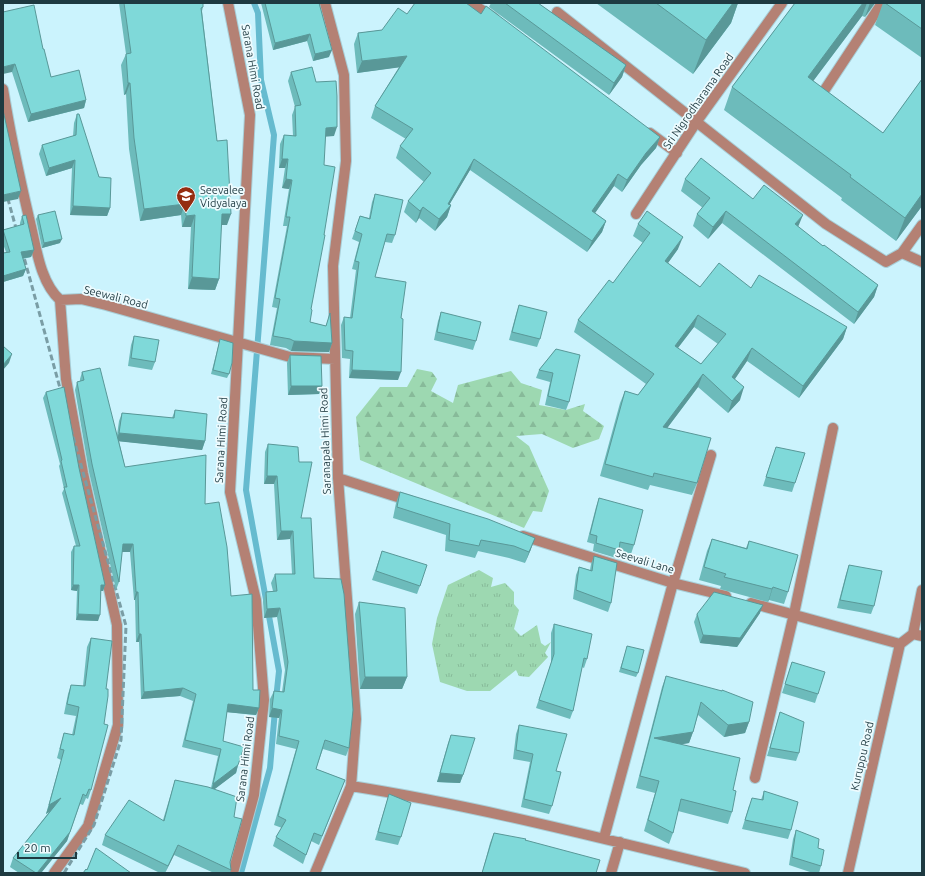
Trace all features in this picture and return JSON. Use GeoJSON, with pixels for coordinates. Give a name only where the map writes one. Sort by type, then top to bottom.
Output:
{"type":"FeatureCollection","features":[{"type":"Feature","properties":{"kind":"street","name":"Sarana Himi Road"},"geometry":{"type":"LineString","coordinates":[[228,3],[250,115],[242,344],[230,492],[256,600],[264,700],[254,795],[232,873]]}},
{"type":"Feature","properties":{"kind":"street","name":"Saranapala Himi Road"},"geometry":{"type":"LineString","coordinates":[[315,873],[351,786],[356,719],[338,478],[333,266],[346,161],[344,76],[325,3]]}},
{"type":"Feature","properties":{"kind":"street"},"geometry":{"type":"LineString","coordinates":[[471,3],[505,26]]}},
{"type":"Feature","properties":{"kind":"street","name":"Sri Nigrodharama Road"},"geometry":{"type":"LineString","coordinates":[[636,214],[697,121],[782,3]]}},
{"type":"Feature","properties":{"kind":"street"},"geometry":{"type":"LineString","coordinates":[[822,94],[882,3]]}},
{"type":"Feature","properties":{"kind":"street"},"geometry":{"type":"LineString","coordinates":[[557,12],[826,224],[886,262],[902,253],[922,225]]}},
{"type":"Feature","properties":{"kind":"street"},"geometry":{"type":"LineString","coordinates":[[3,88],[12,145],[42,271],[53,294],[60,300],[66,379],[83,473],[117,625],[118,725],[88,826],[54,873]]}},
{"type":"Feature","properties":{"kind":"street"},"geometry":{"type":"LineString","coordinates":[[639,125],[677,153]]}},
{"type":"Feature","properties":{"kind":"street"},"geometry":{"type":"LineString","coordinates":[[902,253],[922,262]]}},
{"type":"Feature","properties":{"kind":"street","name":"Seewali Road"},"geometry":{"type":"LineString","coordinates":[[60,300],[81,299],[106,305],[290,357],[335,359]]}},
{"type":"Feature","properties":{"kind":"street"},"geometry":{"type":"LineString","coordinates":[[755,778],[794,614],[833,428]]}},
{"type":"Feature","properties":{"kind":"street"},"geometry":{"type":"LineString","coordinates":[[604,838],[711,455]]}},
{"type":"Feature","properties":{"kind":"street"},"geometry":{"type":"LineString","coordinates":[[338,478],[422,504]]}},
{"type":"Feature","properties":{"kind":"street","name":"Seevali Lane"},"geometry":{"type":"LineString","coordinates":[[513,533],[674,583],[794,614],[900,644]]}},
{"type":"Feature","properties":{"kind":"street"},"geometry":{"type":"LineString","coordinates":[[900,644],[918,635],[922,590]]}},
{"type":"Feature","properties":{"kind":"street","name":"Kuruppu Road"},"geometry":{"type":"LineString","coordinates":[[848,873],[900,644]]}},
{"type":"Feature","properties":{"kind":"street"},"geometry":{"type":"LineString","coordinates":[[351,786],[392,793],[604,838],[726,871],[745,873]]}},
{"type":"Feature","properties":{"kind":"street"},"geometry":{"type":"LineString","coordinates":[[611,873],[620,842]]}},
{"type":"Feature","properties":{"kind":"green space"},"geometry":{"type":"Polygon","coordinates":[[[417,369],[432,372],[437,379],[431,391],[453,403],[458,385],[511,371],[521,383],[542,390],[539,405],[566,410],[585,404],[583,411],[604,426],[599,439],[573,448],[542,434],[516,436],[529,446],[549,491],[542,512],[533,511],[524,528],[360,460],[356,417],[380,387],[407,387],[417,369]]]}},
{"type":"Feature","properties":{"kind":"green space"},"geometry":{"type":"Polygon","coordinates":[[[479,570],[493,578],[491,587],[505,583],[514,592],[514,604],[519,610],[514,629],[521,636],[537,625],[541,643],[545,646],[551,642],[545,653],[548,657],[529,677],[519,676],[516,670],[490,691],[467,691],[440,682],[432,644],[437,618],[448,585],[479,570]]]}},
{"type":"Feature","properties":{"kind":"building"},"geometry":{"type":"Polygon","coordinates":[[[124,3],[203,3],[203,7],[201,8],[217,141],[227,140],[231,214],[222,214],[219,279],[192,277],[195,215],[186,216],[185,204],[144,209],[134,138],[130,83],[128,83],[126,54],[131,53],[124,3]]]}},
{"type":"Feature","properties":{"kind":"building"},"geometry":{"type":"Polygon","coordinates":[[[265,3],[319,3],[332,50],[315,54],[310,34],[275,43],[265,3]]]}},
{"type":"Feature","properties":{"kind":"building"},"geometry":{"type":"Polygon","coordinates":[[[415,3],[466,3],[481,14],[486,6],[660,137],[646,153],[627,180],[618,174],[592,211],[606,221],[592,241],[474,159],[448,204],[451,205],[439,219],[423,207],[420,211],[408,201],[431,173],[400,146],[413,129],[375,106],[407,56],[362,61],[358,33],[382,30],[398,8],[407,14],[415,3]]]}},
{"type":"Feature","properties":{"kind":"building"},"geometry":{"type":"Polygon","coordinates":[[[505,3],[538,3],[626,65],[614,83],[505,3]]]}},
{"type":"Feature","properties":{"kind":"building"},"geometry":{"type":"Polygon","coordinates":[[[656,3],[733,3],[706,40],[656,3]]]}},
{"type":"Feature","properties":{"kind":"building"},"geometry":{"type":"Polygon","coordinates":[[[795,3],[863,3],[808,77],[883,133],[922,79],[922,194],[905,218],[850,177],[851,175],[732,87],[795,3]]]}},
{"type":"Feature","properties":{"kind":"building"},"geometry":{"type":"Polygon","coordinates":[[[885,3],[922,3],[922,29],[885,3]]]}},
{"type":"Feature","properties":{"kind":"building"},"geometry":{"type":"Polygon","coordinates":[[[34,5],[43,49],[51,77],[79,70],[86,100],[31,114],[15,64],[3,67],[3,12],[34,5]]]}},
{"type":"Feature","properties":{"kind":"building"},"geometry":{"type":"Polygon","coordinates":[[[312,67],[316,82],[336,81],[337,127],[326,128],[324,165],[335,167],[310,322],[326,326],[330,313],[332,343],[294,341],[273,336],[280,299],[275,298],[290,217],[286,217],[292,180],[286,179],[288,159],[282,159],[284,135],[296,136],[295,106],[301,105],[291,72],[312,67]]]}},
{"type":"Feature","properties":{"kind":"building"},"geometry":{"type":"Polygon","coordinates":[[[3,110],[21,191],[3,195],[3,110]]]}},
{"type":"Feature","properties":{"kind":"building"},"geometry":{"type":"Polygon","coordinates":[[[77,114],[79,114],[99,177],[111,178],[110,208],[73,206],[75,160],[49,168],[42,145],[76,135],[77,114]]]}},
{"type":"Feature","properties":{"kind":"building"},"geometry":{"type":"Polygon","coordinates":[[[701,158],[753,199],[764,185],[803,215],[795,224],[878,285],[858,312],[726,211],[713,227],[697,214],[710,198],[685,179],[701,158]]]}},
{"type":"Feature","properties":{"kind":"building"},"geometry":{"type":"Polygon","coordinates":[[[375,194],[403,200],[395,235],[387,234],[375,277],[406,282],[401,318],[403,319],[401,372],[352,370],[353,351],[345,350],[344,317],[352,318],[359,262],[355,261],[362,234],[355,231],[360,216],[370,219],[375,194]]]}},
{"type":"Feature","properties":{"kind":"building"},"geometry":{"type":"Polygon","coordinates":[[[55,211],[62,239],[44,243],[38,215],[55,211]]]}},
{"type":"Feature","properties":{"kind":"building"},"geometry":{"type":"Polygon","coordinates":[[[647,211],[683,237],[665,261],[700,287],[719,263],[751,288],[759,275],[847,327],[803,386],[752,348],[732,377],[744,387],[732,401],[703,374],[663,427],[711,438],[697,483],[654,473],[653,477],[605,464],[625,391],[638,395],[654,374],[578,320],[609,280],[613,283],[650,233],[638,224],[647,211]],[[698,315],[675,346],[701,364],[726,334],[698,315]]]}},
{"type":"Feature","properties":{"kind":"building"},"geometry":{"type":"Polygon","coordinates":[[[26,215],[34,250],[21,252],[26,269],[3,276],[3,253],[10,252],[3,230],[24,224],[22,216],[26,215]]]}},
{"type":"Feature","properties":{"kind":"building"},"geometry":{"type":"Polygon","coordinates":[[[519,305],[547,312],[540,339],[512,332],[519,305]]]}},
{"type":"Feature","properties":{"kind":"building"},"geometry":{"type":"Polygon","coordinates":[[[441,312],[481,322],[476,341],[437,332],[441,312]]]}},
{"type":"Feature","properties":{"kind":"building"},"geometry":{"type":"Polygon","coordinates":[[[134,336],[159,340],[155,362],[131,358],[134,336]]]}},
{"type":"Feature","properties":{"kind":"building"},"geometry":{"type":"Polygon","coordinates":[[[220,339],[233,343],[232,363],[229,374],[213,370],[220,339]]]}},
{"type":"Feature","properties":{"kind":"building"},"geometry":{"type":"Polygon","coordinates":[[[3,346],[12,354],[3,365],[3,346]]]}},
{"type":"Feature","properties":{"kind":"building"},"geometry":{"type":"Polygon","coordinates":[[[556,349],[580,355],[569,402],[548,396],[553,373],[539,370],[556,349]]]}},
{"type":"Feature","properties":{"kind":"building"},"geometry":{"type":"Polygon","coordinates":[[[290,355],[321,356],[322,386],[291,386],[290,355]]]}},
{"type":"Feature","properties":{"kind":"building"},"geometry":{"type":"Polygon","coordinates":[[[100,368],[125,467],[206,455],[205,504],[219,502],[227,547],[231,596],[252,594],[253,690],[260,690],[259,708],[228,704],[223,741],[244,747],[238,765],[213,784],[221,749],[185,740],[196,694],[183,688],[144,692],[141,634],[139,634],[138,592],[136,592],[133,544],[123,544],[119,582],[92,464],[77,382],[84,380],[82,372],[100,368]]]}},
{"type":"Feature","properties":{"kind":"building"},"geometry":{"type":"Polygon","coordinates":[[[64,387],[79,468],[105,585],[101,585],[100,615],[78,614],[79,585],[73,585],[74,546],[80,546],[64,487],[67,487],[62,460],[46,392],[64,387]]]}},
{"type":"Feature","properties":{"kind":"building"},"geometry":{"type":"Polygon","coordinates":[[[175,410],[207,414],[205,441],[119,433],[122,413],[174,418],[175,410]]]}},
{"type":"Feature","properties":{"kind":"building"},"geometry":{"type":"Polygon","coordinates":[[[268,444],[298,447],[299,462],[312,462],[301,518],[311,518],[314,578],[341,579],[344,594],[353,710],[349,748],[325,740],[316,769],[345,780],[322,836],[314,833],[306,855],[276,837],[286,820],[278,816],[299,741],[279,736],[282,710],[272,708],[274,691],[284,692],[288,662],[280,608],[267,609],[266,592],[277,591],[275,574],[295,574],[293,531],[281,531],[277,476],[267,476],[268,444]]]}},
{"type":"Feature","properties":{"kind":"building"},"geometry":{"type":"Polygon","coordinates":[[[776,447],[805,453],[795,483],[766,477],[776,447]]]}},
{"type":"Feature","properties":{"kind":"building"},"geometry":{"type":"Polygon","coordinates":[[[400,492],[488,519],[535,538],[529,552],[514,546],[481,540],[479,546],[449,540],[450,524],[397,507],[400,492]]]}},
{"type":"Feature","properties":{"kind":"building"},"geometry":{"type":"Polygon","coordinates":[[[599,498],[643,510],[634,545],[620,542],[619,550],[596,543],[597,536],[590,534],[599,498]]]}},
{"type":"Feature","properties":{"kind":"building"},"geometry":{"type":"Polygon","coordinates":[[[712,539],[747,549],[749,541],[798,555],[788,592],[773,587],[772,589],[724,577],[726,574],[704,567],[712,539]]]}},
{"type":"Feature","properties":{"kind":"building"},"geometry":{"type":"Polygon","coordinates":[[[382,551],[427,565],[420,586],[376,571],[382,551]]]}},
{"type":"Feature","properties":{"kind":"building"},"geometry":{"type":"Polygon","coordinates":[[[594,556],[617,563],[611,603],[576,590],[579,567],[592,571],[594,556]]]}},
{"type":"Feature","properties":{"kind":"building"},"geometry":{"type":"Polygon","coordinates":[[[849,565],[882,571],[874,606],[840,600],[849,565]]]}},
{"type":"Feature","properties":{"kind":"building"},"geometry":{"type":"Polygon","coordinates":[[[714,592],[763,605],[740,638],[703,635],[697,614],[714,592]]]}},
{"type":"Feature","properties":{"kind":"building"},"geometry":{"type":"Polygon","coordinates":[[[359,602],[405,608],[407,677],[365,677],[359,602]]]}},
{"type":"Feature","properties":{"kind":"building"},"geometry":{"type":"Polygon","coordinates":[[[554,624],[592,634],[587,659],[584,658],[573,711],[539,700],[554,654],[554,624]]]}},
{"type":"Feature","properties":{"kind":"building"},"geometry":{"type":"Polygon","coordinates":[[[91,638],[112,641],[106,689],[108,689],[108,696],[104,724],[108,725],[91,790],[89,789],[86,796],[83,794],[70,832],[36,873],[13,858],[61,798],[49,805],[64,750],[60,749],[64,733],[74,735],[79,707],[67,704],[71,685],[85,686],[91,638]]]}},
{"type":"Feature","properties":{"kind":"building"},"geometry":{"type":"Polygon","coordinates":[[[627,646],[644,650],[638,673],[621,668],[627,646]]]}},
{"type":"Feature","properties":{"kind":"building"},"geometry":{"type":"Polygon","coordinates":[[[792,662],[825,672],[818,694],[785,684],[792,662]]]}},
{"type":"Feature","properties":{"kind":"building"},"geometry":{"type":"Polygon","coordinates":[[[666,676],[722,690],[753,702],[749,722],[728,725],[701,702],[693,732],[654,738],[740,758],[733,790],[736,791],[732,812],[681,799],[673,833],[648,820],[659,781],[640,776],[666,676]]]}},
{"type":"Feature","properties":{"kind":"building"},"geometry":{"type":"Polygon","coordinates":[[[780,712],[804,722],[799,753],[770,748],[780,712]]]}},
{"type":"Feature","properties":{"kind":"building"},"geometry":{"type":"Polygon","coordinates":[[[519,725],[567,734],[556,771],[561,772],[552,806],[524,799],[533,754],[516,750],[519,725]]]}},
{"type":"Feature","properties":{"kind":"building"},"geometry":{"type":"Polygon","coordinates":[[[451,735],[475,738],[463,775],[440,773],[451,735]]]}},
{"type":"Feature","properties":{"kind":"building"},"geometry":{"type":"Polygon","coordinates":[[[175,780],[208,787],[237,797],[234,817],[242,819],[230,862],[231,870],[178,845],[168,866],[105,835],[129,800],[164,821],[175,780]]]}},
{"type":"Feature","properties":{"kind":"building"},"geometry":{"type":"Polygon","coordinates":[[[764,791],[798,802],[791,830],[745,820],[752,798],[763,800],[764,791]]]}},
{"type":"Feature","properties":{"kind":"building"},"geometry":{"type":"Polygon","coordinates":[[[389,794],[411,803],[401,837],[378,832],[389,794]]]}},
{"type":"Feature","properties":{"kind":"building"},"geometry":{"type":"Polygon","coordinates":[[[796,830],[819,839],[818,848],[824,850],[821,866],[792,857],[796,830]]]}},
{"type":"Feature","properties":{"kind":"building"},"geometry":{"type":"Polygon","coordinates":[[[494,833],[526,839],[525,840],[600,860],[596,873],[482,873],[494,833]]]}},
{"type":"Feature","properties":{"kind":"building"},"geometry":{"type":"Polygon","coordinates":[[[96,848],[131,873],[83,873],[86,869],[87,870],[96,848]]]}},
{"type":"Feature","properties":{"kind":"waterway"},"geometry":{"type":"LineString","coordinates":[[254,3],[258,13],[261,80],[274,135],[246,490],[279,671],[276,699]]}},
{"type":"Feature","properties":{"kind":"waterway"},"geometry":{"type":"LineString","coordinates":[[241,873],[270,768],[275,710]]}},
{"type":"Feature","properties":{"kind":"railway"},"geometry":{"type":"LineString","coordinates":[[3,181],[63,399]]}},
{"type":"Feature","properties":{"kind":"railway"},"geometry":{"type":"LineString","coordinates":[[64,873],[94,825],[121,740],[126,626],[69,422]]}},
{"type":"Feature","properties":{"kind":"place","name":"Seevalee Vidyalaya"},"geometry":{"type":"Point","coordinates":[186,213]}}]}
